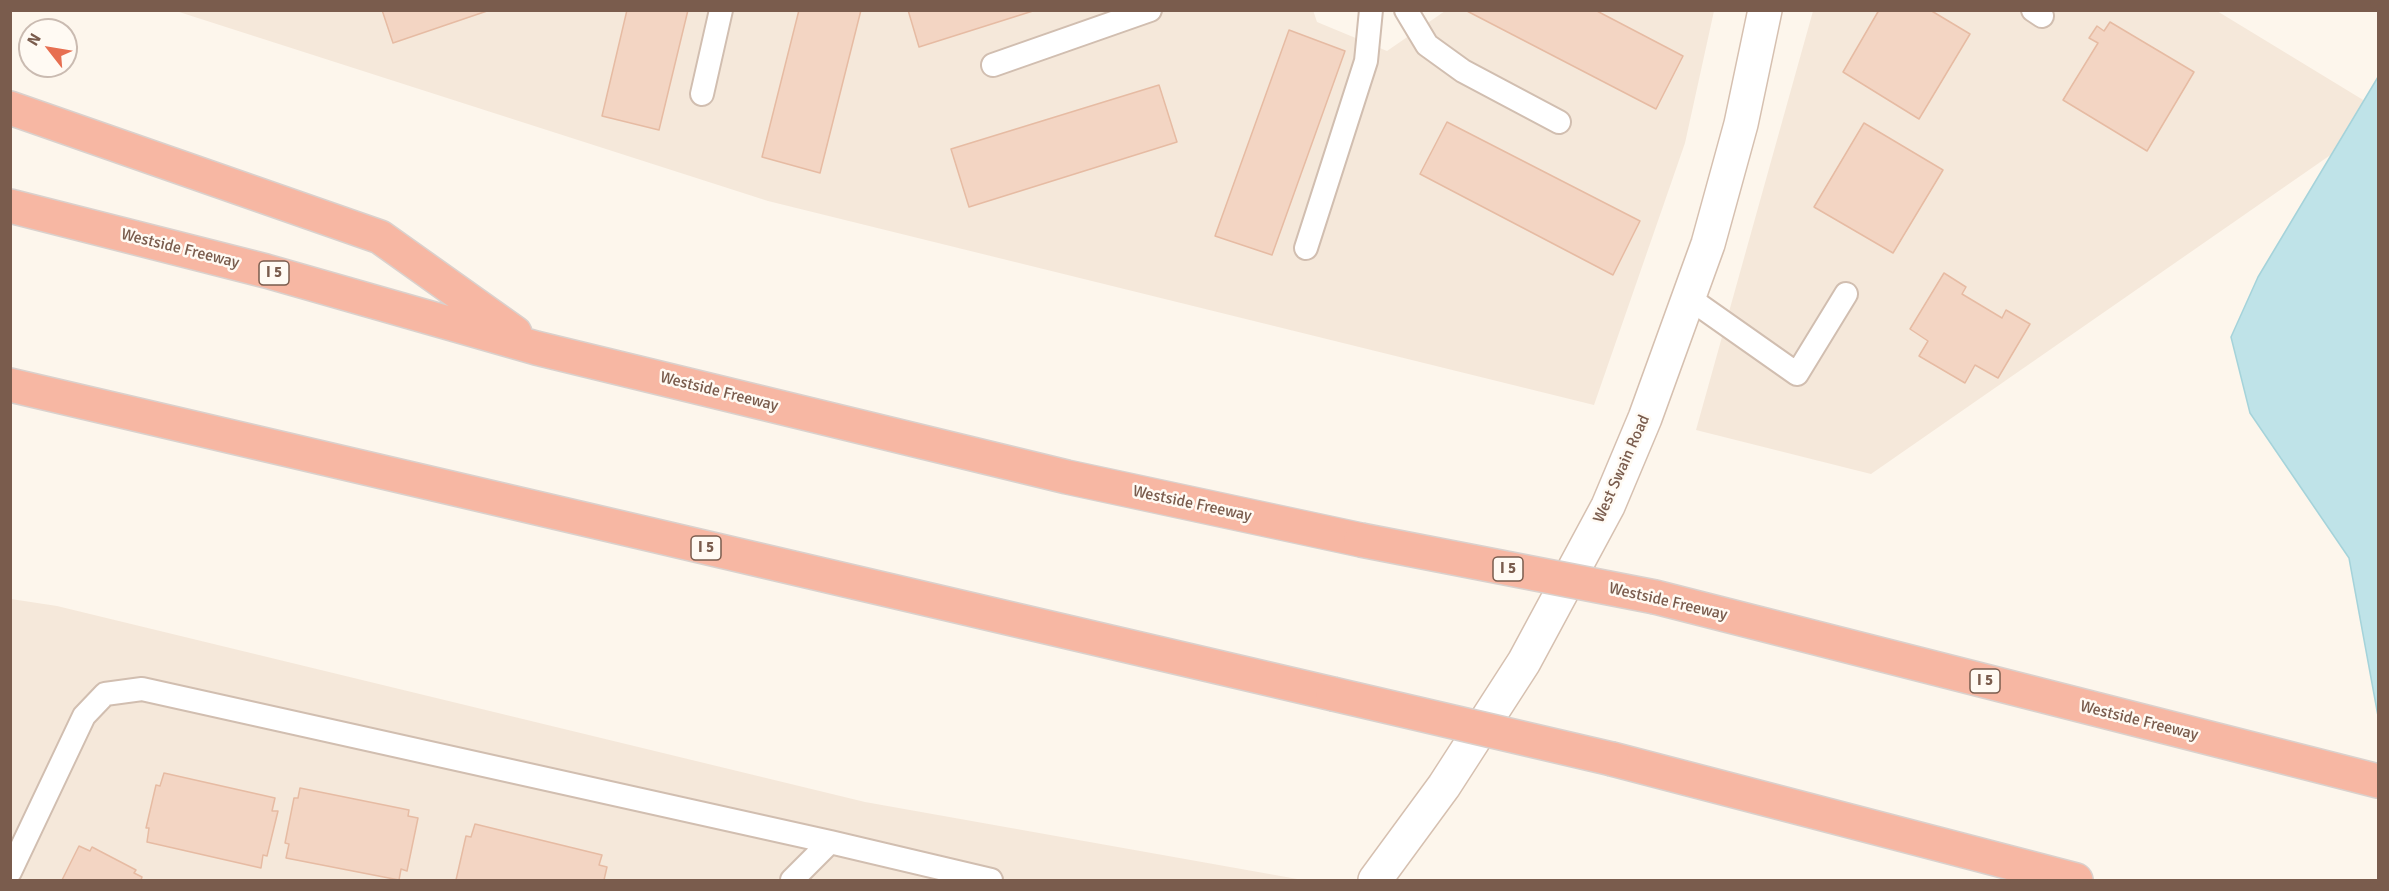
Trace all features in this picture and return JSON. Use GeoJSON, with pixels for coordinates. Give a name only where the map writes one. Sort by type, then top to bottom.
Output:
{"type":"FeatureCollection","features":[{"type":"Feature","properties":{"kind":"highway"},"geometry":{"type":"LineString","coordinates":[[10,108],[380,237],[536,348]]}},
{"type":"Feature","properties":{"kind":"highway","name":"Westside Freeway"},"geometry":{"type":"LineString","coordinates":[[10,206],[266,271],[536,348],[1067,477],[1360,540],[1655,597],[2379,781]]}},
{"type":"Feature","properties":{"kind":"highway","name":"I 5"},"geometry":{"type":"LineString","coordinates":[[10,385],[1612,759],[2076,880]]}},
{"type":"Feature","properties":{"kind":"highway"},"geometry":{"type":"LineString","coordinates":[[10,406],[79,402]]}},
{"type":"Feature","properties":{"kind":"street","name":"West Swain Road"},"geometry":{"type":"LineString","coordinates":[[1375,880],[1444,786],[1524,662],[1608,506],[1645,418],[1708,244],[1741,124],[1765,10]]}},
{"type":"Feature","properties":{"kind":"lane"},"geometry":{"type":"LineString","coordinates":[[702,94],[721,10]]}},
{"type":"Feature","properties":{"kind":"lane"},"geometry":{"type":"LineString","coordinates":[[993,65],[1150,10]]}},
{"type":"Feature","properties":{"kind":"lane"},"geometry":{"type":"LineString","coordinates":[[1306,248],[1366,62],[1371,10]]}},
{"type":"Feature","properties":{"kind":"lane"},"geometry":{"type":"LineString","coordinates":[[1406,10],[1427,45],[1463,71],[1559,122]]}},
{"type":"Feature","properties":{"kind":"lane"},"geometry":{"type":"LineString","coordinates":[[1689,298],[1797,374],[1846,294]]}},
{"type":"Feature","properties":{"kind":"lane"},"geometry":{"type":"LineString","coordinates":[[10,872],[84,716],[105,694],[142,688],[991,880]]}},
{"type":"Feature","properties":{"kind":"lane"},"geometry":{"type":"LineString","coordinates":[[792,880],[830,842]]}},
{"type":"Feature","properties":{"kind":"shaded area"},"geometry":{"type":"Polygon","coordinates":[[[1313,10],[1317,22],[1387,51],[1445,11],[1714,11],[1685,143],[1594,405],[768,201],[176,11],[1313,10]]]}},
{"type":"Feature","properties":{"kind":"shaded area"},"geometry":{"type":"Polygon","coordinates":[[[1813,11],[2217,11],[2378,109],[2378,122],[1871,474],[1696,430],[1813,11]]]}},
{"type":"Feature","properties":{"kind":"shaded area"},"geometry":{"type":"Polygon","coordinates":[[[11,599],[57,606],[865,802],[1303,880],[11,880],[11,599]]]}},
{"type":"Feature","properties":{"kind":"water"},"geometry":{"type":"Polygon","coordinates":[[[2378,77],[2378,716],[2349,558],[2250,413],[2231,337],[2258,277],[2378,77]]]}},
{"type":"Feature","properties":{"kind":"building"},"geometry":{"type":"Polygon","coordinates":[[[382,10],[490,10],[393,43],[382,10]]]}},
{"type":"Feature","properties":{"kind":"building"},"geometry":{"type":"Polygon","coordinates":[[[627,10],[688,10],[659,130],[602,116],[627,10]]]}},
{"type":"Feature","properties":{"kind":"building"},"geometry":{"type":"Polygon","coordinates":[[[799,10],[861,10],[820,173],[762,157],[799,10]]]}},
{"type":"Feature","properties":{"kind":"building"},"geometry":{"type":"Polygon","coordinates":[[[908,10],[1036,10],[919,47],[908,10]]]}},
{"type":"Feature","properties":{"kind":"building"},"geometry":{"type":"Polygon","coordinates":[[[1465,10],[1595,10],[1683,56],[1656,109],[1465,10]]]}},
{"type":"Feature","properties":{"kind":"building"},"geometry":{"type":"Polygon","coordinates":[[[1879,10],[1930,10],[1970,34],[1919,119],[1843,72],[1879,10]]]}},
{"type":"Feature","properties":{"kind":"building"},"geometry":{"type":"Polygon","coordinates":[[[2110,22],[2194,72],[2147,151],[2063,100],[2098,43],[2089,38],[2097,26],[2104,31],[2110,22]]]}},
{"type":"Feature","properties":{"kind":"building"},"geometry":{"type":"Polygon","coordinates":[[[1289,30],[1345,51],[1272,255],[1215,236],[1289,30]]]}},
{"type":"Feature","properties":{"kind":"building"},"geometry":{"type":"Polygon","coordinates":[[[1159,85],[1177,142],[969,207],[951,149],[1159,85]]]}},
{"type":"Feature","properties":{"kind":"building"},"geometry":{"type":"Polygon","coordinates":[[[1447,122],[1640,221],[1613,275],[1420,174],[1447,122]]]}},
{"type":"Feature","properties":{"kind":"building"},"geometry":{"type":"Polygon","coordinates":[[[1864,123],[1943,170],[1893,253],[1814,207],[1864,123]]]}},
{"type":"Feature","properties":{"kind":"building"},"geometry":{"type":"Polygon","coordinates":[[[1944,273],[1966,287],[1962,294],[2002,318],[2006,310],[2030,324],[1998,378],[1975,365],[1965,383],[1919,356],[1928,341],[1910,329],[1944,273]]]}},
{"type":"Feature","properties":{"kind":"building"},"geometry":{"type":"Polygon","coordinates":[[[164,773],[275,798],[272,811],[278,811],[267,856],[263,855],[261,868],[147,842],[149,828],[146,828],[156,785],[160,786],[164,773]]]}},
{"type":"Feature","properties":{"kind":"building"},"geometry":{"type":"Polygon","coordinates":[[[300,788],[409,810],[408,816],[418,818],[407,871],[401,869],[399,880],[286,858],[289,844],[285,843],[294,798],[298,798],[300,788]]]}},
{"type":"Feature","properties":{"kind":"building"},"geometry":{"type":"Polygon","coordinates":[[[475,824],[602,855],[599,865],[607,867],[604,880],[456,880],[466,836],[471,837],[475,824]]]}},
{"type":"Feature","properties":{"kind":"building"},"geometry":{"type":"Polygon","coordinates":[[[79,846],[90,851],[92,847],[136,870],[134,873],[142,877],[141,880],[62,880],[79,846]]]}}]}
